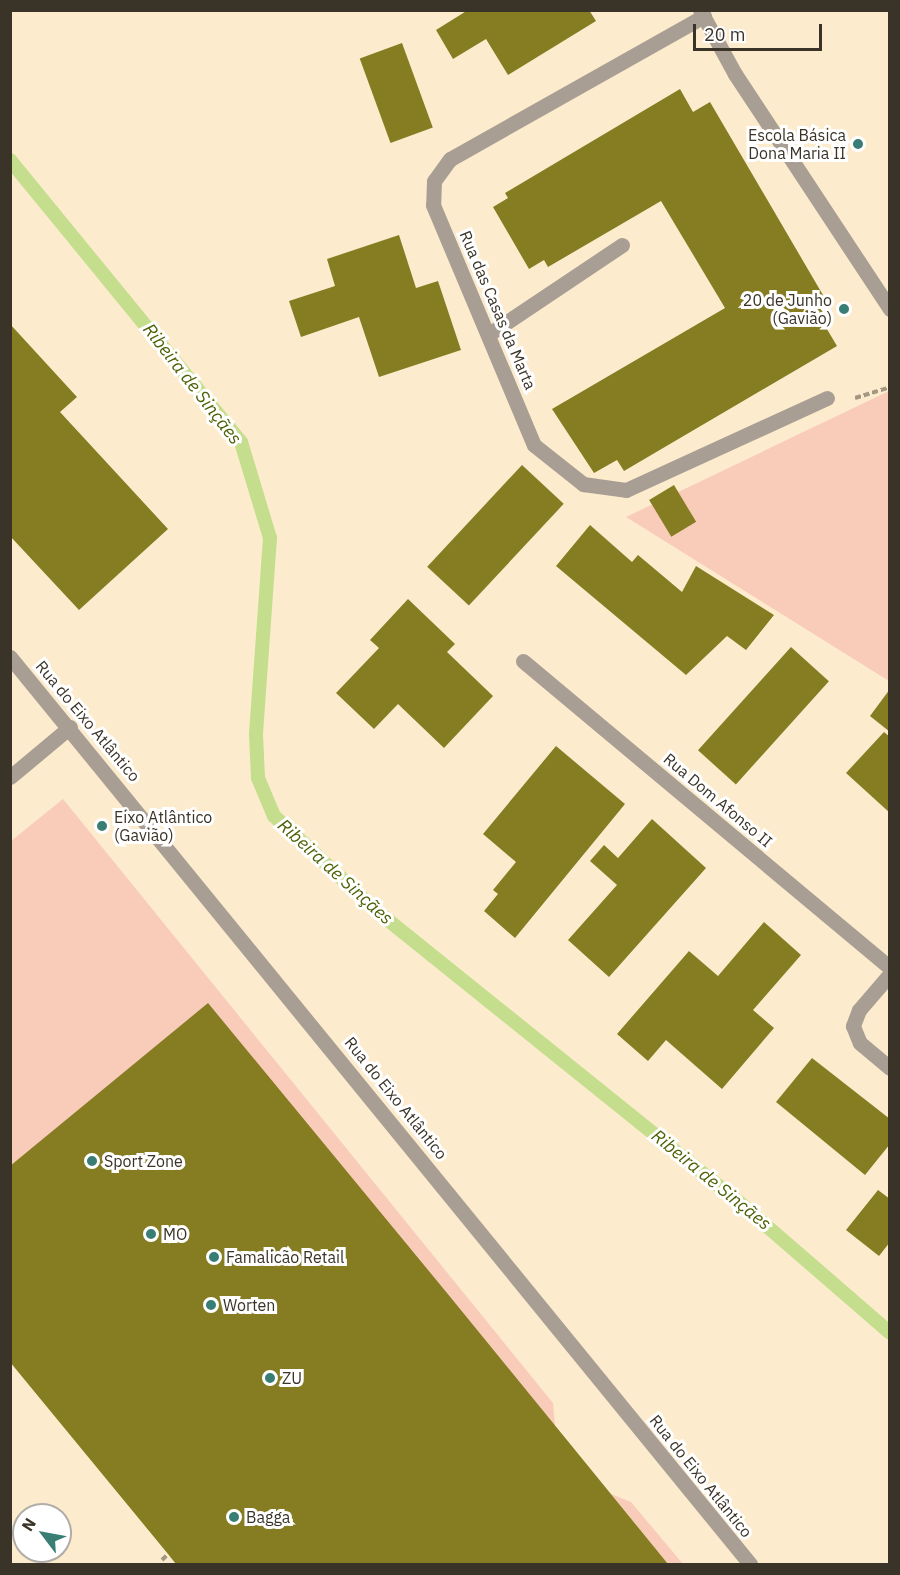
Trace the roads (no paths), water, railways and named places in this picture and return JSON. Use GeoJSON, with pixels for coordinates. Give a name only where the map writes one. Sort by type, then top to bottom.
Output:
{"type":"FeatureCollection","features":[{"type":"Feature","properties":{"kind":"street"},"geometry":{"type":"LineString","coordinates":[[702,13],[735,74],[890,309]]}},
{"type":"Feature","properties":{"kind":"street","name":"Rua das Casas da Marta"},"geometry":{"type":"LineString","coordinates":[[702,13],[450,159],[440,170],[432,192],[433,205],[534,445],[583,484],[626,490],[827,398]]}},
{"type":"Feature","properties":{"kind":"street"},"geometry":{"type":"LineString","coordinates":[[489,334],[622,245]]}},
{"type":"Feature","properties":{"kind":"street","name":"Rua do Eixo Atlântico"},"geometry":{"type":"LineString","coordinates":[[10,657],[70,727],[750,1564]]}},
{"type":"Feature","properties":{"kind":"street","name":"Rua Dom Afonso II"},"geometry":{"type":"LineString","coordinates":[[524,661],[890,968]]}},
{"type":"Feature","properties":{"kind":"street"},"geometry":{"type":"LineString","coordinates":[[10,777],[70,727]]}},
{"type":"Feature","properties":{"kind":"street"},"geometry":{"type":"LineString","coordinates":[[890,974],[859,1010],[852,1026],[860,1043],[890,1068]]}},
{"type":"Feature","properties":{"kind":"waterway","name":"Ribeira de Sinçães"},"geometry":{"type":"LineString","coordinates":[[10,160],[241,442],[270,538],[256,734],[258,778],[274,816],[378,912],[739,1202],[890,1333]]}},
{"type":"Feature","properties":{"kind":"place","name":"Escola Básica Dona Maria II"},"geometry":{"type":"Point","coordinates":[858,144]}},
{"type":"Feature","properties":{"kind":"place","name":"20 de Junho (Gavião)"},"geometry":{"type":"Point","coordinates":[844,309]}},
{"type":"Feature","properties":{"kind":"place","name":"Eixo Atlântico (Gavião)"},"geometry":{"type":"Point","coordinates":[102,826]}},
{"type":"Feature","properties":{"kind":"place","name":"Sport Zone"},"geometry":{"type":"Point","coordinates":[92,1161]}},
{"type":"Feature","properties":{"kind":"place","name":"MO"},"geometry":{"type":"Point","coordinates":[151,1234]}},
{"type":"Feature","properties":{"kind":"place","name":"Famalicão Retail"},"geometry":{"type":"Point","coordinates":[214,1257]}},
{"type":"Feature","properties":{"kind":"place","name":"Worten"},"geometry":{"type":"Point","coordinates":[211,1305]}},
{"type":"Feature","properties":{"kind":"place","name":"ZU"},"geometry":{"type":"Point","coordinates":[270,1378]}},
{"type":"Feature","properties":{"kind":"place","name":"Bagga"},"geometry":{"type":"Point","coordinates":[234,1517]}}]}
